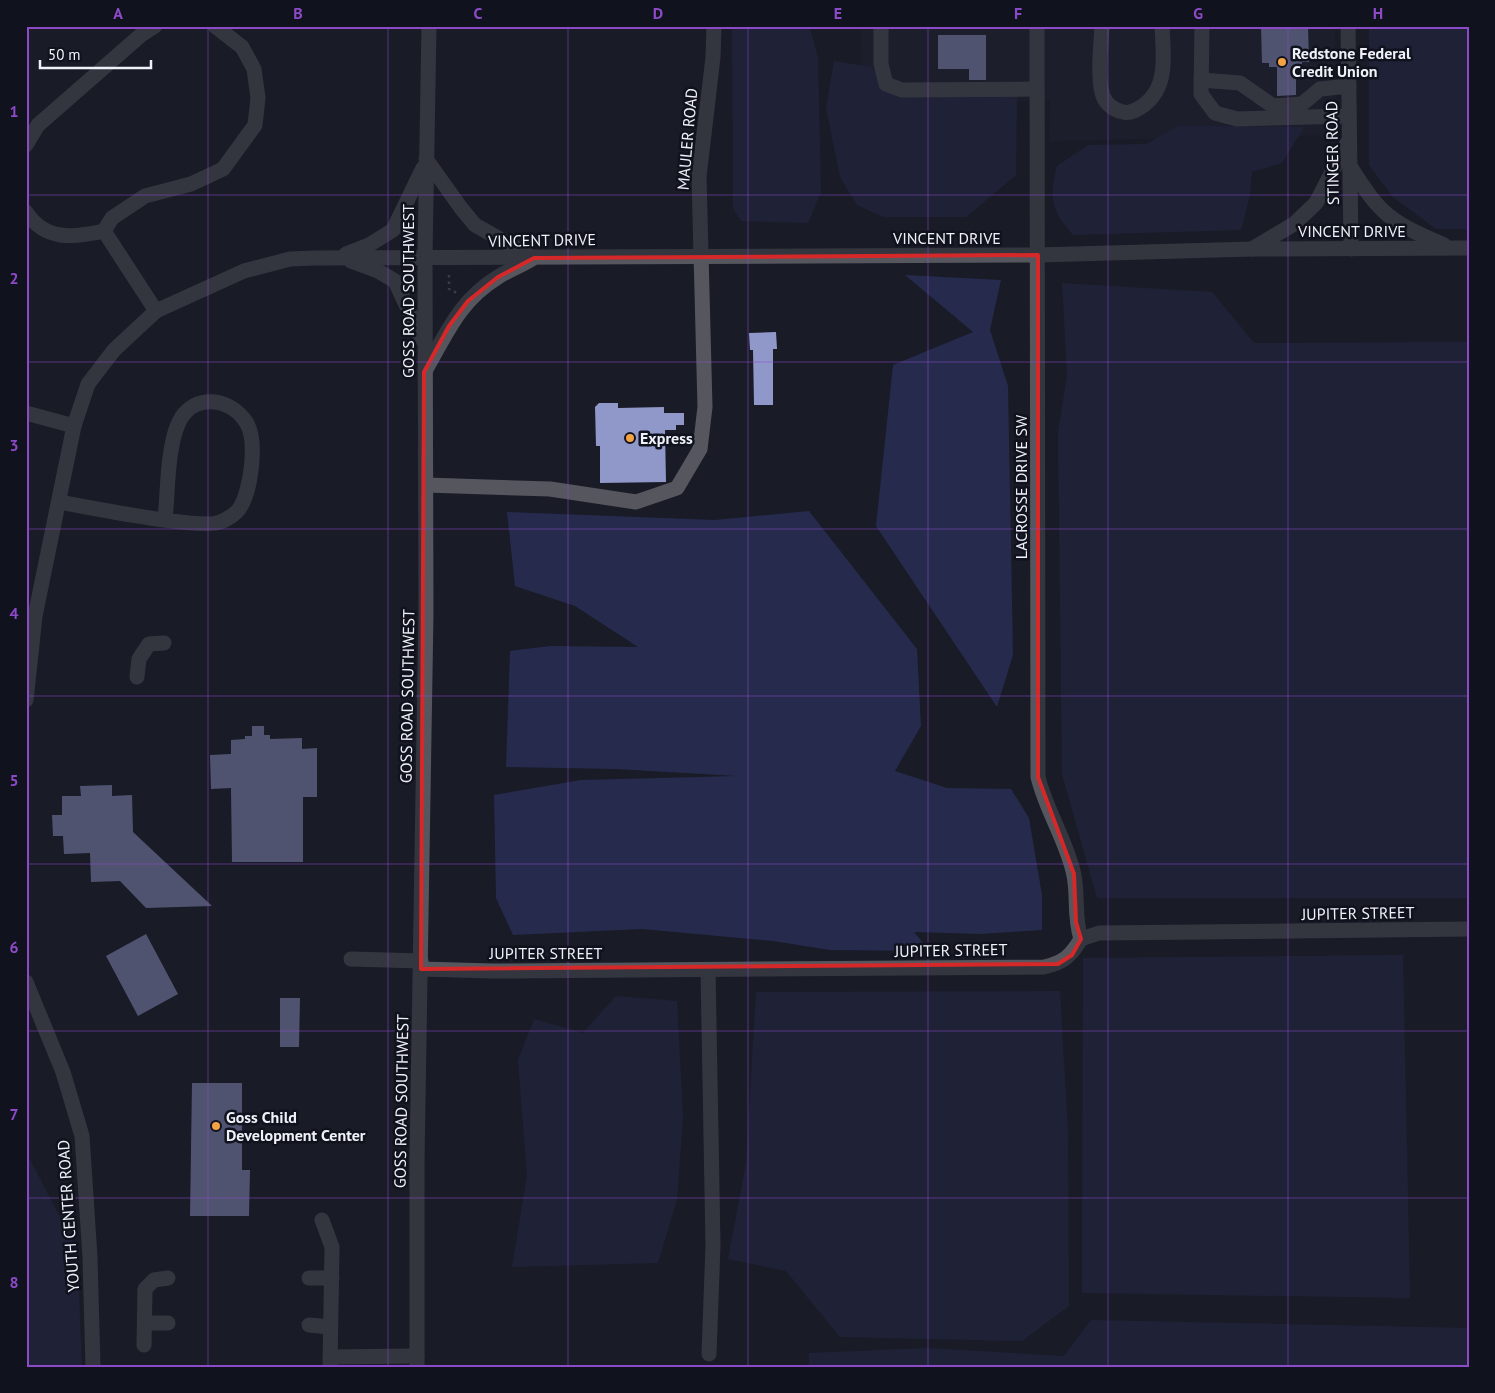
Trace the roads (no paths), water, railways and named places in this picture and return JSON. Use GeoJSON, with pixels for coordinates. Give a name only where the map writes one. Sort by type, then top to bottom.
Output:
{"type":"FeatureCollection","features":[{"type":"Feature","properties":{"kind":"street"},"geometry":{"type":"LineString","coordinates":[[26,145],[38,124],[141,35],[155,26]]}},
{"type":"Feature","properties":{"kind":"street"},"geometry":{"type":"LineString","coordinates":[[26,212],[34,224],[50,234],[86,235],[104,231],[112,218],[145,196],[191,184],[223,169],[255,125],[258,98],[254,69],[242,47],[215,26]]}},
{"type":"Feature","properties":{"kind":"street","name":"GOSS ROAD SOUTHWEST"},"geometry":{"type":"LineString","coordinates":[[417,1361],[417,1160],[426,485],[424,344],[429,26]]}},
{"type":"Feature","properties":{"kind":"street","name":"MAULER ROAD"},"geometry":{"type":"LineString","coordinates":[[426,485],[550,489],[636,502],[677,488],[700,449],[705,407],[699,177],[713,57],[714,26]]}},
{"type":"Feature","properties":{"kind":"street"},"geometry":{"type":"LineString","coordinates":[[881,26],[881,64],[886,84],[902,90],[1037,89]]}},
{"type":"Feature","properties":{"kind":"street","name":"LACROSSE DRIVE SW"},"geometry":{"type":"LineString","coordinates":[[1037,26],[1038,777],[1051,815],[1067,845],[1074,874],[1076,922],[1081,939]]}},
{"type":"Feature","properties":{"kind":"street"},"geometry":{"type":"LineString","coordinates":[[1102,26],[1103,95],[1109,106],[1124,112],[1136,111],[1148,102],[1158,88],[1163,72],[1162,26]]}},
{"type":"Feature","properties":{"kind":"street"},"geometry":{"type":"LineString","coordinates":[[1202,26],[1201,94],[1215,114],[1237,119],[1349,116]]}},
{"type":"Feature","properties":{"kind":"street","name":"STINGER ROAD"},"geometry":{"type":"LineString","coordinates":[[1348,26],[1351,248]]}},
{"type":"Feature","properties":{"kind":"street"},"geometry":{"type":"LineString","coordinates":[[1201,80],[1240,84],[1273,106],[1302,104],[1320,88],[1349,86]]}},
{"type":"Feature","properties":{"kind":"street"},"geometry":{"type":"LineString","coordinates":[[1252,249],[1294,224],[1316,203],[1349,139]]}},
{"type":"Feature","properties":{"kind":"street"},"geometry":{"type":"LineString","coordinates":[[338,258],[369,246],[393,230],[408,203],[426,160]]}},
{"type":"Feature","properties":{"kind":"street"},"geometry":{"type":"LineString","coordinates":[[426,160],[475,225],[534,258]]}},
{"type":"Feature","properties":{"kind":"street"},"geometry":{"type":"LineString","coordinates":[[1349,164],[1370,199],[1387,216],[1402,227],[1450,248]]}},
{"type":"Feature","properties":{"kind":"street"},"geometry":{"type":"LineString","coordinates":[[104,231],[156,311]]}},
{"type":"Feature","properties":{"kind":"street","name":"VINCENT DRIVE"},"geometry":{"type":"LineString","coordinates":[[425,257],[1038,255],[1252,249],[1469,248]]}},
{"type":"Feature","properties":{"kind":"street"},"geometry":{"type":"LineString","coordinates":[[26,700],[31,616],[59,502],[74,426],[88,384],[114,350],[156,311],[217,282],[268,264],[290,259],[425,257]]}},
{"type":"Feature","properties":{"kind":"street"},"geometry":{"type":"LineString","coordinates":[[338,258],[378,271],[395,281],[424,344]]}},
{"type":"Feature","properties":{"kind":"street"},"geometry":{"type":"LineString","coordinates":[[424,372],[448,326],[468,301],[498,277],[534,258]]}},
{"type":"Feature","properties":{"kind":"street"},"geometry":{"type":"LineString","coordinates":[[59,502],[165,520],[219,523],[238,511],[249,489],[251,442],[248,423],[238,411],[224,402],[204,402],[190,408],[179,422],[172,450],[165,520]]}},
{"type":"Feature","properties":{"kind":"street"},"geometry":{"type":"LineString","coordinates":[[26,413],[74,426]]}},
{"type":"Feature","properties":{"kind":"street"},"geometry":{"type":"LineString","coordinates":[[137,677],[139,659],[149,644],[164,643]]}},
{"type":"Feature","properties":{"kind":"street","name":"JUPITER STREET"},"geometry":{"type":"LineString","coordinates":[[351,960],[493,971],[1044,967],[1058,964],[1072,955],[1081,939],[1099,933],[1469,930]]}},
{"type":"Feature","properties":{"kind":"street"},"geometry":{"type":"LineString","coordinates":[[708,970],[713,1245],[709,1354]]}},
{"type":"Feature","properties":{"kind":"street","name":"YOUTH CENTER ROAD"},"geometry":{"type":"LineString","coordinates":[[26,982],[63,1072],[82,1136],[90,1257],[93,1367]]}},
{"type":"Feature","properties":{"kind":"street"},"geometry":{"type":"LineString","coordinates":[[322,1220],[332,1247],[330,1362],[417,1361]]}},
{"type":"Feature","properties":{"kind":"street"},"geometry":{"type":"LineString","coordinates":[[144,1344],[145,1289],[154,1280],[168,1278]]}},
{"type":"Feature","properties":{"kind":"street"},"geometry":{"type":"LineString","coordinates":[[309,1278],[332,1278]]}},
{"type":"Feature","properties":{"kind":"street"},"geometry":{"type":"LineString","coordinates":[[145,1323],[168,1323]]}},
{"type":"Feature","properties":{"kind":"street"},"geometry":{"type":"LineString","coordinates":[[308,1325],[330,1327]]}},
{"type":"Feature","properties":{"kind":"place","name":"Redstone Federal Credit Union"},"geometry":{"type":"Point","coordinates":[1282,62]}},
{"type":"Feature","properties":{"kind":"place","name":"Express"},"geometry":{"type":"Point","coordinates":[630,438]}},
{"type":"Feature","properties":{"kind":"place","name":"Goss Child Development Center"},"geometry":{"type":"Point","coordinates":[216,1126]}}]}
